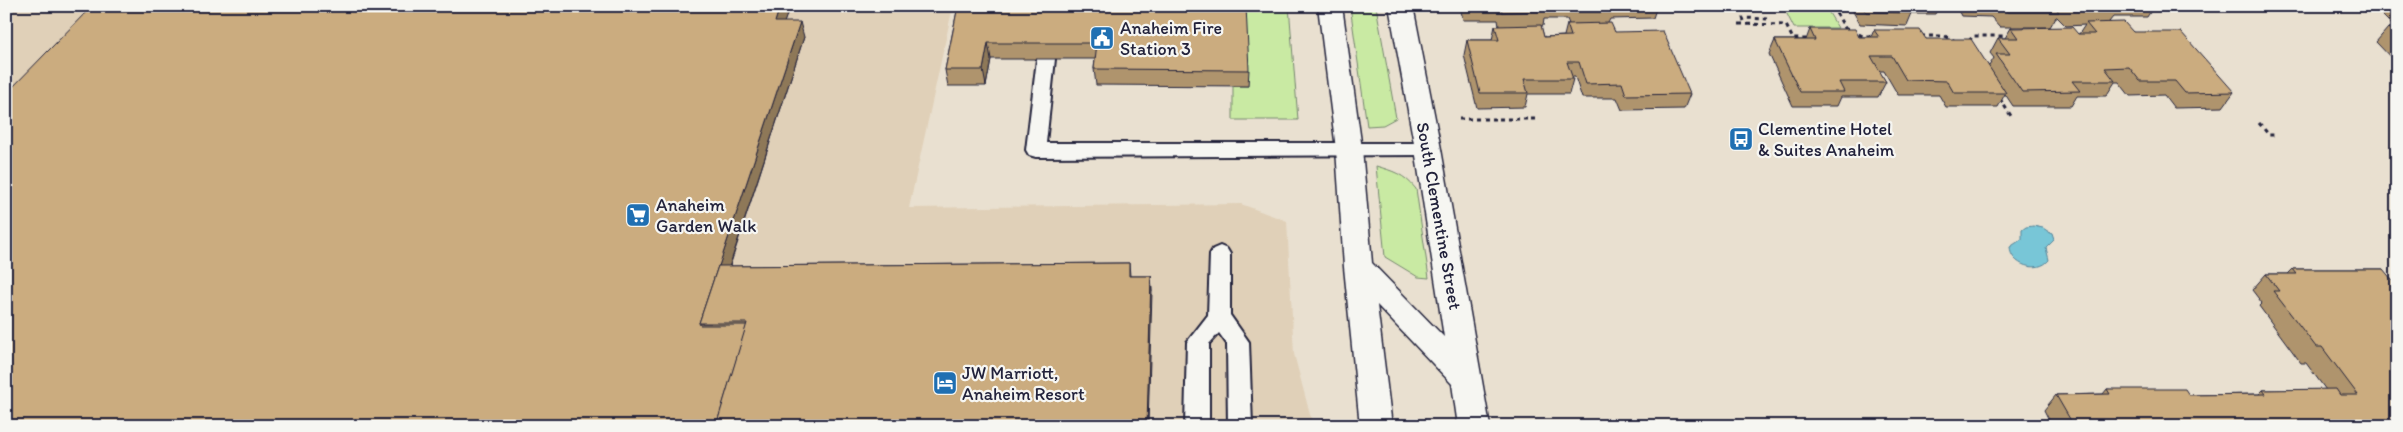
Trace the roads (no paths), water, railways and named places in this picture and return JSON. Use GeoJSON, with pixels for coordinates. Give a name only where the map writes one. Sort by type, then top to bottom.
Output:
{"type":"FeatureCollection","features":[{"type":"Feature","properties":{"kind":"street"},"geometry":{"type":"LineString","coordinates":[[1330,6],[1349,150],[1358,267],[1376,426]]}},
{"type":"Feature","properties":{"kind":"street","name":"South Clementine Street"},"geometry":{"type":"LineString","coordinates":[[1401,6],[1428,150],[1474,426]]}},
{"type":"Feature","properties":{"kind":"street"},"geometry":{"type":"LineString","coordinates":[[1358,267],[1466,379]]}},
{"type":"Feature","properties":{"kind":"lane"},"geometry":{"type":"LineString","coordinates":[[1046,59],[1036,150],[1428,150]]}},
{"type":"Feature","properties":{"kind":"lane"},"geometry":{"type":"LineString","coordinates":[[1220,254],[1219,317],[1238,342],[1240,426]]}},
{"type":"Feature","properties":{"kind":"lane"},"geometry":{"type":"LineString","coordinates":[[1197,426],[1198,342],[1219,317]]}},
{"type":"Feature","properties":{"kind":"water"},"geometry":{"type":"Polygon","coordinates":[[[2033,226],[2043,228],[2052,234],[2054,240],[2046,248],[2049,260],[2044,264],[2032,267],[2019,263],[2011,253],[2010,247],[2022,239],[2022,230],[2033,226]]]}},
{"type":"Feature","properties":{"kind":"place","name":"Anaheim Fire Station 3"},"geometry":{"type":"Point","coordinates":[1102,38]}},
{"type":"Feature","properties":{"kind":"place","name":"Clementine Hotel & Suites Anaheim"},"geometry":{"type":"Point","coordinates":[1741,139]}},
{"type":"Feature","properties":{"kind":"place","name":"Anaheim Garden Walk"},"geometry":{"type":"Point","coordinates":[638,215]}},
{"type":"Feature","properties":{"kind":"place","name":"JW Marriott, Anaheim Resort"},"geometry":{"type":"Point","coordinates":[945,383]}}]}
